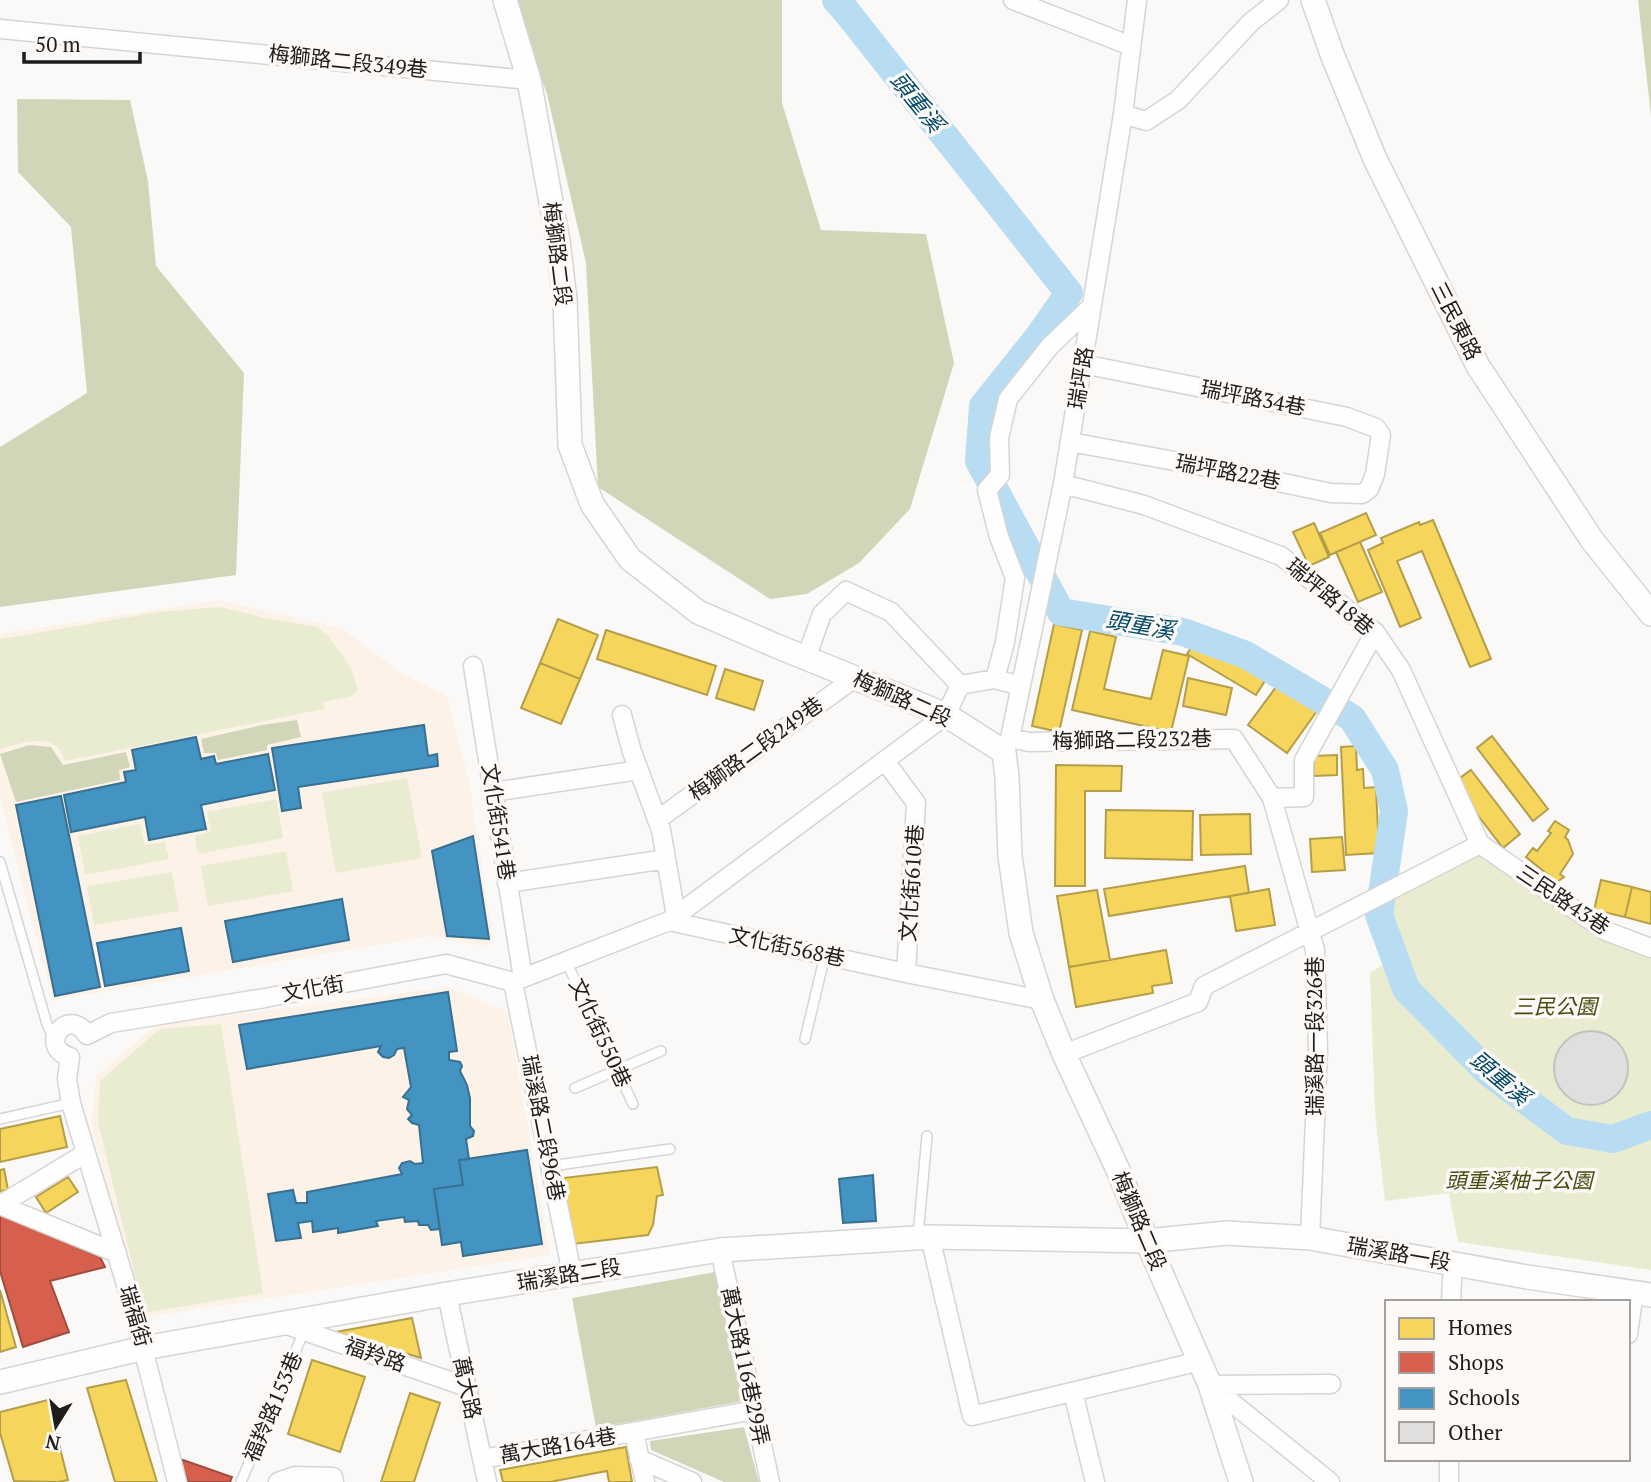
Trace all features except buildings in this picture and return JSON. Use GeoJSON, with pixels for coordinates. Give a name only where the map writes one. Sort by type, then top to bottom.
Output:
{"type":"FeatureCollection","features":[{"type":"Feature","properties":{"kind":"street","name":"梅獅路二段"},"geometry":{"type":"LineString","coordinates":[[505,0],[529,80],[558,241],[565,300],[570,445],[592,504],[630,559],[698,611],[946,715],[1007,745],[1010,856],[1021,933],[1042,1000],[1210,1385],[1241,1482]]}},
{"type":"Feature","properties":{"kind":"street"},"geometry":{"type":"LineString","coordinates":[[1013,0],[1132,46]]}},
{"type":"Feature","properties":{"kind":"street","name":"瑞坪路"},"geometry":{"type":"LineString","coordinates":[[1007,745],[1063,484],[1123,114],[1137,0]]}},
{"type":"Feature","properties":{"kind":"street"},"geometry":{"type":"LineString","coordinates":[[1123,114],[1146,121],[1178,100],[1251,22],[1279,0]]}},
{"type":"Feature","properties":{"kind":"street","name":"三民東路"},"geometry":{"type":"LineString","coordinates":[[1313,0],[1375,159],[1478,366],[1592,540],[1651,614]]}},
{"type":"Feature","properties":{"kind":"street","name":"梅獅路二段349巷"},"geometry":{"type":"LineString","coordinates":[[0,29],[529,80]]}},
{"type":"Feature","properties":{"kind":"street"},"geometry":{"type":"LineString","coordinates":[[995,679],[1005,642],[1015,578],[999,537],[987,490],[1000,475],[999,438],[1008,399],[1049,346],[1092,306]]}},
{"type":"Feature","properties":{"kind":"street","name":"瑞坪路34巷"},"geometry":{"type":"LineString","coordinates":[[1083,364],[1348,417],[1376,428],[1381,435],[1375,474]]}},
{"type":"Feature","properties":{"kind":"street","name":"瑞坪路22巷"},"geometry":{"type":"LineString","coordinates":[[1070,442],[1331,493],[1362,494],[1369,489],[1375,474]]}},
{"type":"Feature","properties":{"kind":"street","name":"瑞坪路18巷"},"geometry":{"type":"LineString","coordinates":[[1063,484],[1144,505],[1281,556],[1375,632],[1401,670],[1480,844]]}},
{"type":"Feature","properties":{"kind":"street"},"geometry":{"type":"LineString","coordinates":[[806,658],[822,614],[846,591],[891,612],[960,685]]}},
{"type":"Feature","properties":{"kind":"street"},"geometry":{"type":"LineString","coordinates":[[1272,798],[1304,797],[1304,760],[1375,632]]}},
{"type":"Feature","properties":{"kind":"street","name":"文化街541巷"},"geometry":{"type":"LineString","coordinates":[[473,666],[507,883],[518,980]]}},
{"type":"Feature","properties":{"kind":"street","name":"梅獅路二段249巷"},"geometry":{"type":"LineString","coordinates":[[657,820],[855,678]]}},
{"type":"Feature","properties":{"kind":"street"},"geometry":{"type":"LineString","coordinates":[[960,685],[995,679],[1021,685]]}},
{"type":"Feature","properties":{"kind":"street"},"geometry":{"type":"LineString","coordinates":[[518,980],[672,918],[946,715],[960,685]]}},
{"type":"Feature","properties":{"kind":"street"},"geometry":{"type":"LineString","coordinates":[[622,715],[661,830],[672,918]]}},
{"type":"Feature","properties":{"kind":"street","name":"梅獅路二段232巷"},"geometry":{"type":"LineString","coordinates":[[1007,745],[1029,742],[1234,739],[1272,798]]}},
{"type":"Feature","properties":{"kind":"street","name":"文化街610巷"},"geometry":{"type":"LineString","coordinates":[[885,761],[916,803],[906,973]]}},
{"type":"Feature","properties":{"kind":"street"},"geometry":{"type":"LineString","coordinates":[[493,792],[639,770]]}},
{"type":"Feature","properties":{"kind":"street","name":"瑞溪路一段326巷"},"geometry":{"type":"LineString","coordinates":[[1272,798],[1315,950],[1318,1050],[1310,1238]]}},
{"type":"Feature","properties":{"kind":"street"},"geometry":{"type":"LineString","coordinates":[[1064,1054],[1198,1002],[1203,986],[1480,844]]}},
{"type":"Feature","properties":{"kind":"street","name":"三民路43巷"},"geometry":{"type":"LineString","coordinates":[[1480,844],[1606,931],[1651,948]]}},
{"type":"Feature","properties":{"kind":"street"},"geometry":{"type":"LineString","coordinates":[[507,883],[666,859]]}},
{"type":"Feature","properties":{"kind":"street","name":"文化街568巷"},"geometry":{"type":"LineString","coordinates":[[672,918],[906,973],[1042,1000]]}},
{"type":"Feature","properties":{"kind":"street","name":"文化街"},"geometry":{"type":"LineString","coordinates":[[70,1057],[85,1051],[87,1035],[111,1023],[446,964],[518,980]]}},
{"type":"Feature","properties":{"kind":"street","name":"瑞溪路二段96巷"},"geometry":{"type":"LineString","coordinates":[[518,980],[572,1275]]}},
{"type":"Feature","properties":{"kind":"street"},"geometry":{"type":"LineString","coordinates":[[0,1205],[86,1153],[67,1079],[70,1057],[60,1053],[55,1044],[57,1033],[69,1024],[80,1027],[87,1035]]}},
{"type":"Feature","properties":{"kind":"street","name":"瑞福街"},"geometry":{"type":"LineString","coordinates":[[86,1153],[144,1348],[177,1482]]}},
{"type":"Feature","properties":{"kind":"street"},"geometry":{"type":"LineString","coordinates":[[0,1205],[117,1253]]}},
{"type":"Feature","properties":{"kind":"street","name":"瑞溪路一段"},"geometry":{"type":"LineString","coordinates":[[1147,1241],[1227,1233],[1310,1238],[1527,1277],[1643,1293]]}},
{"type":"Feature","properties":{"kind":"street"},"geometry":{"type":"LineString","coordinates":[[924,1238],[972,1416],[1200,1361]]}},
{"type":"Feature","properties":{"kind":"street","name":"瑞溪路二段"},"geometry":{"type":"LineString","coordinates":[[0,1382],[144,1348],[294,1328],[447,1294],[720,1250],[924,1238],[1147,1241]]}},
{"type":"Feature","properties":{"kind":"street","name":"萬大路116巷29弄"},"geometry":{"type":"LineString","coordinates":[[720,1250],[770,1482]]}},
{"type":"Feature","properties":{"kind":"street"},"geometry":{"type":"LineString","coordinates":[[1451,1300],[1453,1263]]}},
{"type":"Feature","properties":{"kind":"street"},"geometry":{"type":"LineString","coordinates":[[1630,1329],[1643,1293]]}},
{"type":"Feature","properties":{"kind":"street","name":"萬大路"},"geometry":{"type":"LineString","coordinates":[[447,1294],[487,1482]]}},
{"type":"Feature","properties":{"kind":"street","name":"福羚路"},"geometry":{"type":"LineString","coordinates":[[294,1328],[467,1387]]}},
{"type":"Feature","properties":{"kind":"street"},"geometry":{"type":"LineString","coordinates":[[1210,1385],[1331,1384]]}},
{"type":"Feature","properties":{"kind":"street"},"geometry":{"type":"LineString","coordinates":[[1210,1385],[1330,1482]]}},
{"type":"Feature","properties":{"kind":"street"},"geometry":{"type":"LineString","coordinates":[[1073,1392],[1095,1482]]}},
{"type":"Feature","properties":{"kind":"street","name":"萬大路164巷"},"geometry":{"type":"LineString","coordinates":[[482,1459],[755,1410]]}},
{"type":"Feature","properties":{"kind":"street"},"geometry":{"type":"LineString","coordinates":[[634,1433],[645,1482]]}},
{"type":"Feature","properties":{"kind":"street"},"geometry":{"type":"LineString","coordinates":[[639,1459],[692,1482]]}},
{"type":"Feature","properties":{"kind":"street"},"geometry":{"type":"LineString","coordinates":[[1449,1461],[1449,1482]]}},
{"type":"Feature","properties":{"kind":"street"},"geometry":{"type":"LineString","coordinates":[[278,1482],[295,1476],[333,1477],[334,1482]]}},
{"type":"Feature","properties":{"kind":"lane"},"geometry":{"type":"LineString","coordinates":[[0,862],[55,1044]]}},
{"type":"Feature","properties":{"kind":"lane"},"geometry":{"type":"LineString","coordinates":[[805,1039],[825,955]]}},
{"type":"Feature","properties":{"kind":"lane","name":"文化街550巷"},"geometry":{"type":"LineString","coordinates":[[566,961],[633,1104]]}},
{"type":"Feature","properties":{"kind":"lane"},"geometry":{"type":"LineString","coordinates":[[575,1088],[661,1051]]}},
{"type":"Feature","properties":{"kind":"lane"},"geometry":{"type":"LineString","coordinates":[[0,1119],[71,1103]]}},
{"type":"Feature","properties":{"kind":"lane"},"geometry":{"type":"LineString","coordinates":[[924,1238],[927,1136]]}},
{"type":"Feature","properties":{"kind":"lane"},"geometry":{"type":"LineString","coordinates":[[551,1166],[670,1149]]}},
{"type":"Feature","properties":{"kind":"lane","name":"福羚路153巷"},"geometry":{"type":"LineString","coordinates":[[241,1482],[294,1328]]}},
{"type":"Feature","properties":{"kind":"shaded area"},"geometry":{"type":"Polygon","coordinates":[[[218,600],[341,628],[401,673],[447,696],[469,780],[493,941],[482,946],[430,936],[53,1000],[0,800],[0,634],[218,600]]]}},
{"type":"Feature","properties":{"kind":"shaded area"},"geometry":{"type":"Polygon","coordinates":[[[448,987],[508,1012],[550,1255],[140,1318],[91,1123],[97,1075],[157,1025],[448,987]]]}},
{"type":"Feature","properties":{"kind":"green space"},"geometry":{"type":"Polygon","coordinates":[[[513,0],[782,0],[782,103],[821,230],[926,234],[954,363],[910,509],[859,563],[807,594],[770,599],[598,487],[586,263],[547,94],[513,0]]]}},
{"type":"Feature","properties":{"kind":"green space"},"geometry":{"type":"Polygon","coordinates":[[[1638,0],[1651,0],[1651,116],[1638,0]]]}},
{"type":"Feature","properties":{"kind":"green space"},"geometry":{"type":"Polygon","coordinates":[[[17,99],[130,100],[148,181],[156,266],[244,373],[236,575],[0,607],[0,447],[87,393],[71,227],[18,172],[17,99]]]}},
{"type":"Feature","properties":{"kind":"green space"},"geometry":{"type":"Polygon","coordinates":[[[221,607],[317,627],[329,637],[351,668],[358,689],[352,696],[323,702],[324,709],[65,761],[58,747],[43,741],[0,749],[0,639],[159,612],[221,607]]]}},
{"type":"Feature","properties":{"kind":"green space"},"geometry":{"type":"Polygon","coordinates":[[[297,720],[301,737],[267,745],[267,750],[218,760],[216,753],[204,753],[201,739],[297,720]]]}},
{"type":"Feature","properties":{"kind":"green space"},"geometry":{"type":"Polygon","coordinates":[[[29,745],[51,747],[63,765],[126,752],[130,767],[119,770],[120,780],[16,802],[0,754],[29,745]]]}},
{"type":"Feature","properties":{"kind":"green space"},"geometry":{"type":"Polygon","coordinates":[[[407,778],[422,858],[336,873],[322,793],[407,778]]]}},
{"type":"Feature","properties":{"kind":"green space"},"geometry":{"type":"Polygon","coordinates":[[[276,799],[283,838],[198,854],[195,836],[211,832],[207,812],[276,799]]]}},
{"type":"Feature","properties":{"kind":"green space"},"geometry":{"type":"Polygon","coordinates":[[[140,824],[145,845],[165,842],[169,859],[85,875],[78,836],[140,824]]]}},
{"type":"Feature","properties":{"kind":"green space"},"geometry":{"type":"Polygon","coordinates":[[[1480,844],[1651,954],[1651,1270],[1458,1242],[1449,1193],[1385,1201],[1375,1113],[1370,973],[1395,957],[1379,915],[1383,891],[1480,844]]]}},
{"type":"Feature","properties":{"kind":"green space"},"geometry":{"type":"Polygon","coordinates":[[[286,851],[293,891],[208,906],[201,866],[286,851]]]}},
{"type":"Feature","properties":{"kind":"green space"},"geometry":{"type":"Polygon","coordinates":[[[172,872],[179,911],[94,925],[87,886],[172,872]]]}},
{"type":"Feature","properties":{"kind":"green space"},"geometry":{"type":"Polygon","coordinates":[[[221,1024],[263,1293],[144,1313],[98,1122],[100,1081],[160,1029],[221,1024]]]}},
{"type":"Feature","properties":{"kind":"green space"},"geometry":{"type":"Polygon","coordinates":[[[715,1272],[743,1401],[596,1428],[572,1298],[715,1272]]]}},
{"type":"Feature","properties":{"kind":"green space"},"geometry":{"type":"Polygon","coordinates":[[[744,1427],[759,1482],[724,1482],[651,1450],[650,1441],[744,1427]]]}},
{"type":"Feature","properties":{"kind":"waterway","name":"頭重溪"},"geometry":{"type":"LineString","coordinates":[[836,0],[1069,293],[1039,336],[983,406],[979,461],[1061,612],[1183,632],[1246,655],[1352,718],[1385,770],[1394,811],[1379,915],[1406,989],[1489,1073],[1567,1131],[1613,1139],[1651,1125]]}},
{"type":"Feature","properties":{"kind":"park label","name":"三民公園"},"geometry":{"type":"Point","coordinates":[1555,1007]}},
{"type":"Feature","properties":{"kind":"park label","name":"頭重溪柚子公園"},"geometry":{"type":"Point","coordinates":[1519,1181]}}]}
